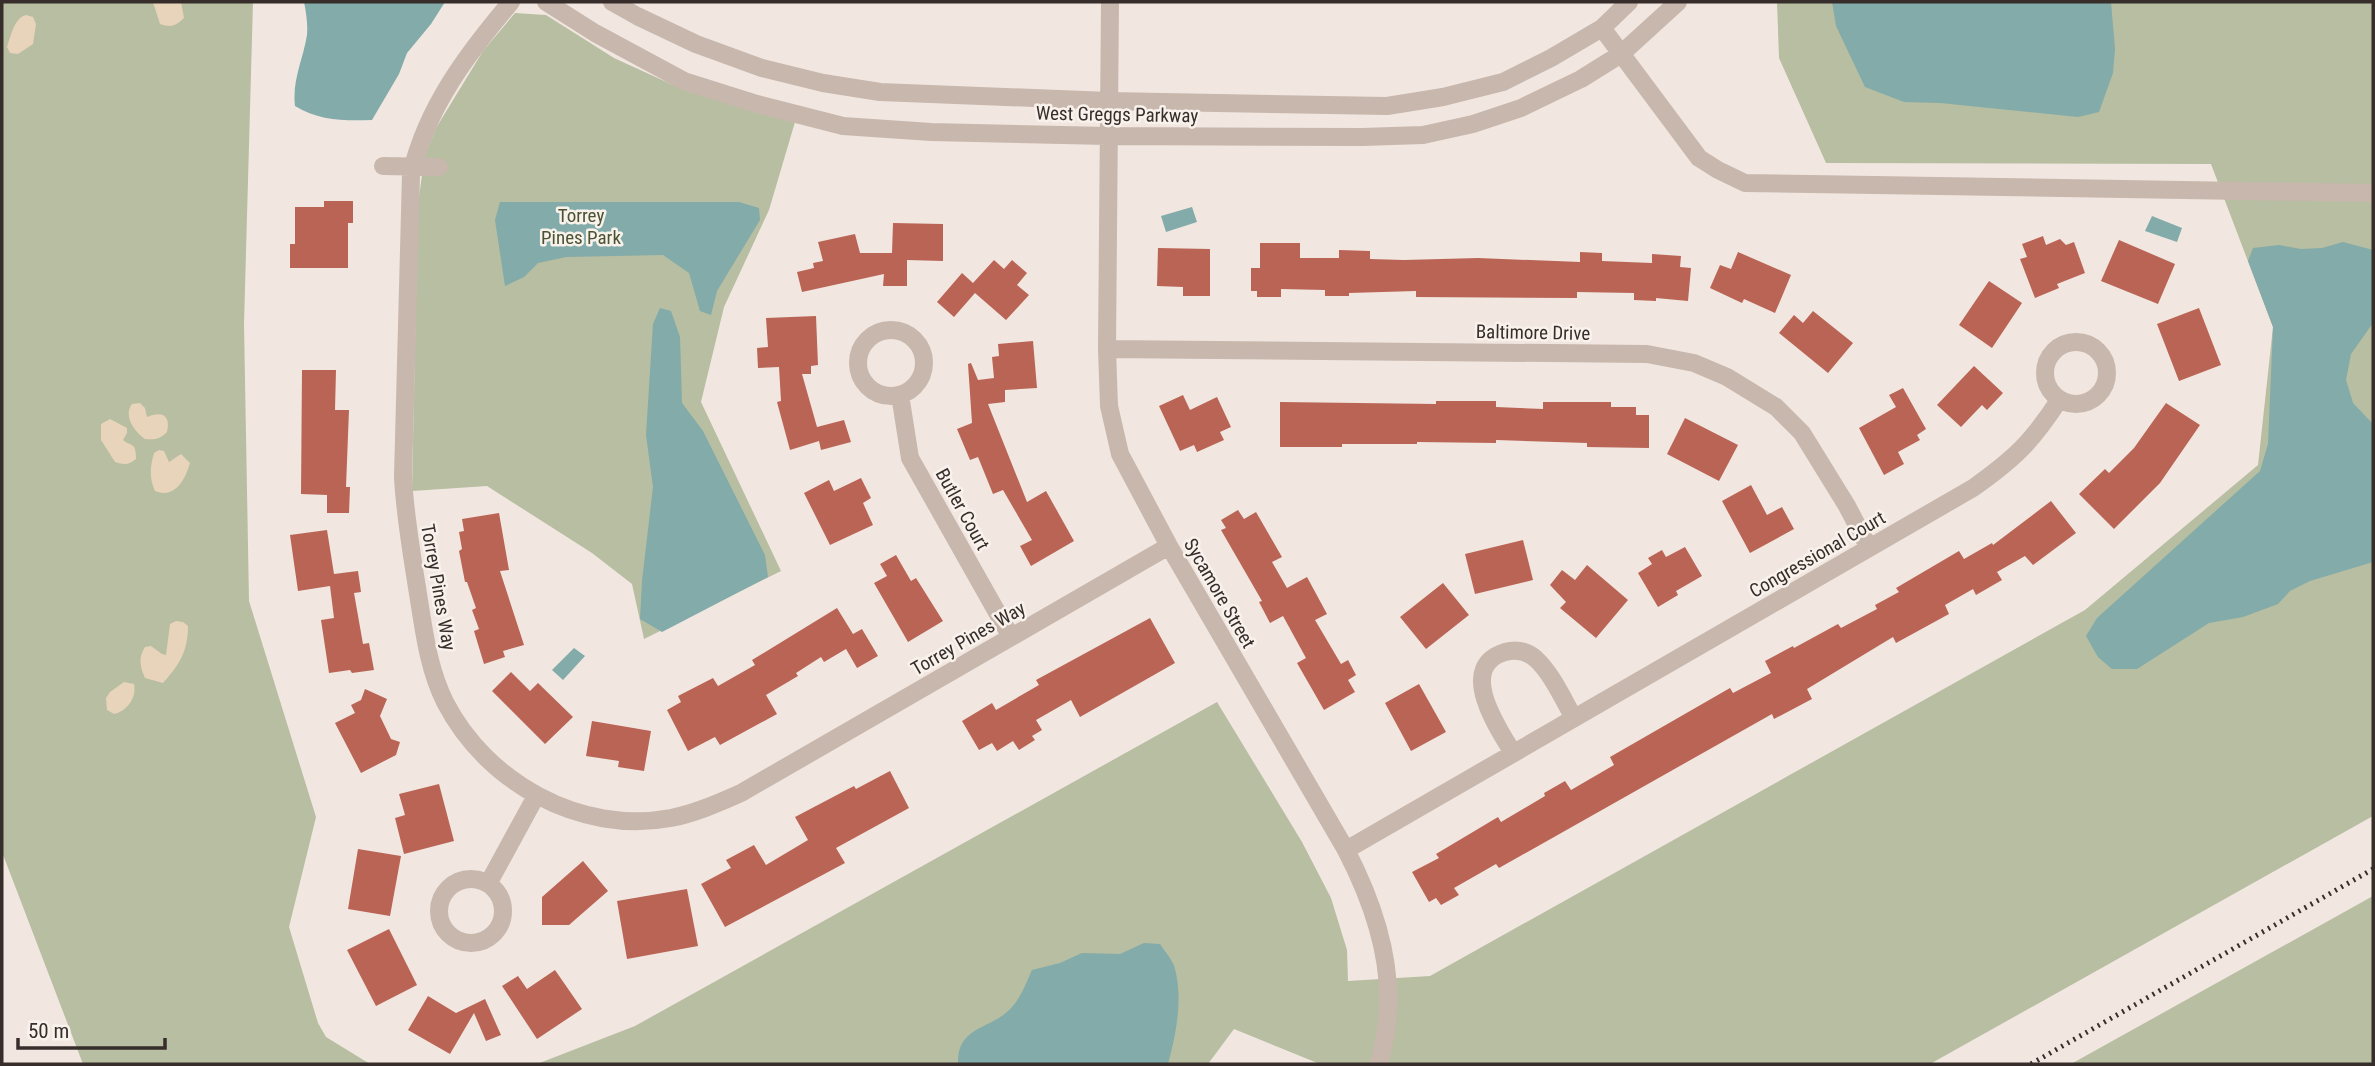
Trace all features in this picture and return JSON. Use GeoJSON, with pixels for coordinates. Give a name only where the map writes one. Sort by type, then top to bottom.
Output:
{"type":"FeatureCollection","features":[{"type":"Feature","properties":{"kind":"street","name":"Torrey Pines Way"},"geometry":{"type":"LineString","coordinates":[[511,2],[449,83],[430,116],[412,168],[408,217],[403,477],[405,513],[428,655],[444,701],[470,740],[502,772],[536,796],[558,806],[601,818],[671,818],[709,807],[741,793],[1169,546]]}},
{"type":"Feature","properties":{"kind":"street","name":"West Greggs Parkway"},"geometry":{"type":"LineString","coordinates":[[546,2],[595,33],[684,81],[757,104],[843,126],[931,132],[1108,136],[1362,137],[1423,135],[1473,124],[1521,108],[1581,79],[1621,54],[1678,2]]}},
{"type":"Feature","properties":{"kind":"street","name":"West Greggs Parkway"},"geometry":{"type":"LineString","coordinates":[[612,2],[696,44],[762,68],[823,83],[880,92],[1109,109],[1398,104],[1443,97],[1503,82],[1551,58],[1602,28],[1629,2]]}},
{"type":"Feature","properties":{"kind":"street","name":"Sycamore Street"},"geometry":{"type":"LineString","coordinates":[[1110,2],[1107,349],[1109,405],[1120,454],[1169,546],[1346,850],[1364,886],[1384,949],[1388,984],[1387,1021],[1379,1064]]}},
{"type":"Feature","properties":{"kind":"street"},"geometry":{"type":"LineString","coordinates":[[1602,28],[1699,158],[1745,183],[2373,193]]}},
{"type":"Feature","properties":{"kind":"street"},"geometry":{"type":"LineString","coordinates":[[383,166],[439,167]]}},
{"type":"Feature","properties":{"kind":"street","name":"Baltimore Drive"},"geometry":{"type":"LineString","coordinates":[[1107,349],[1647,354],[1694,363],[1727,377],[1776,407],[1802,433],[1847,506],[1869,548]]}},
{"type":"Feature","properties":{"kind":"street","name":"Butler Court"},"geometry":{"type":"LineString","coordinates":[[900,395],[910,457],[1011,637]]}},
{"type":"Feature","properties":{"kind":"street","name":"Congressional Court"},"geometry":{"type":"LineString","coordinates":[[1346,850],[1973,488],[2010,462],[2035,436],[2059,400]]}},
{"type":"Feature","properties":{"kind":"street"},"geometry":{"type":"LineString","coordinates":[[1513,753],[1485,698],[1481,684],[1485,667],[1495,657],[1521,650],[1534,657],[1574,718]]}},
{"type":"Feature","properties":{"kind":"street"},"geometry":{"type":"LineString","coordinates":[[488,884],[536,796]]}},
{"type":"Feature","properties":{"kind":"green space"},"geometry":{"type":"Polygon","coordinates":[[[2,2],[253,2],[244,324],[249,601],[316,817],[289,927],[318,1023],[326,1037],[370,1064],[83,1064],[2,852],[2,2]]]}},
{"type":"Feature","properties":{"kind":"green space"},"geometry":{"type":"Polygon","coordinates":[[[1777,2],[2373,2],[2373,816],[1930,1064],[1320,1064],[1234,1029],[1208,1064],[537,1064],[635,1026],[1217,702],[1302,842],[1331,898],[1347,950],[1348,981],[1430,976],[2085,610],[2258,465],[2273,327],[2211,164],[1826,163],[1779,58],[1777,2]]]}},
{"type":"Feature","properties":{"kind":"green space","name":"Torrey Pines Park"},"geometry":{"type":"Polygon","coordinates":[[[515,13],[546,15],[614,58],[684,90],[795,122],[769,210],[724,307],[701,402],[781,571],[644,639],[632,584],[592,553],[487,486],[412,491],[418,203],[425,155],[436,128],[483,51],[515,13]]]}},
{"type":"Feature","properties":{"kind":"green space"},"geometry":{"type":"Polygon","coordinates":[[[2373,896],[2373,1064],[2071,1064],[2373,896]]]}},
{"type":"Feature","properties":{"kind":"sand"},"geometry":{"type":"Polygon","coordinates":[[[153,2],[181,2],[184,18],[173,26],[160,24],[153,2]]]}},
{"type":"Feature","properties":{"kind":"sand"},"geometry":{"type":"Polygon","coordinates":[[[26,15],[33,17],[36,24],[33,44],[18,54],[10,53],[7,47],[14,28],[26,15]]]}},
{"type":"Feature","properties":{"kind":"sand"},"geometry":{"type":"Polygon","coordinates":[[[140,403],[145,408],[147,417],[161,414],[168,421],[167,432],[162,436],[145,439],[134,428],[129,413],[132,404],[140,403]]]}},
{"type":"Feature","properties":{"kind":"sand"},"geometry":{"type":"Polygon","coordinates":[[[110,419],[127,428],[123,440],[133,446],[136,454],[136,459],[131,462],[115,462],[101,440],[101,424],[110,419]]]}},
{"type":"Feature","properties":{"kind":"sand"},"geometry":{"type":"Polygon","coordinates":[[[164,451],[169,462],[181,454],[190,463],[178,486],[162,493],[155,491],[151,472],[154,453],[164,451]]]}},
{"type":"Feature","properties":{"kind":"sand"},"geometry":{"type":"Polygon","coordinates":[[[176,621],[188,626],[182,658],[163,683],[145,678],[140,663],[145,647],[151,646],[166,655],[170,624],[176,621]]]}},
{"type":"Feature","properties":{"kind":"sand"},"geometry":{"type":"Polygon","coordinates":[[[124,682],[134,684],[134,694],[127,707],[114,714],[107,710],[106,698],[124,682]]]}},
{"type":"Feature","properties":{"kind":"water"},"geometry":{"type":"Polygon","coordinates":[[[304,2],[445,2],[407,53],[399,74],[372,120],[352,120],[314,115],[295,106],[296,79],[307,35],[304,2]]]}},
{"type":"Feature","properties":{"kind":"water"},"geometry":{"type":"Polygon","coordinates":[[[1832,2],[2111,2],[2115,49],[2113,73],[2099,112],[2078,117],[1904,102],[1865,87],[1836,26],[1832,2]]]}},
{"type":"Feature","properties":{"kind":"water"},"geometry":{"type":"Polygon","coordinates":[[[500,202],[739,202],[759,208],[760,220],[717,291],[711,315],[700,311],[689,273],[663,255],[566,257],[538,263],[524,277],[505,286],[495,220],[500,202]]]}},
{"type":"Feature","properties":{"kind":"water"},"geometry":{"type":"Polygon","coordinates":[[[1192,207],[1197,222],[1166,232],[1161,216],[1192,207]]]}},
{"type":"Feature","properties":{"kind":"water"},"geometry":{"type":"Polygon","coordinates":[[[2152,216],[2182,228],[2177,242],[2145,231],[2152,216]]]}},
{"type":"Feature","properties":{"kind":"water"},"geometry":{"type":"Polygon","coordinates":[[[2343,242],[2373,250],[2373,323],[2351,354],[2346,380],[2353,403],[2373,424],[2373,562],[2310,581],[2290,591],[2278,604],[2243,617],[2209,623],[2137,669],[2112,669],[2098,657],[2086,636],[2097,618],[2260,471],[2268,444],[2273,327],[2248,261],[2253,248],[2279,245],[2301,249],[2322,248],[2343,242]]]}},
{"type":"Feature","properties":{"kind":"water"},"geometry":{"type":"Polygon","coordinates":[[[660,308],[671,311],[680,337],[682,403],[703,431],[765,555],[768,577],[662,632],[640,619],[653,487],[646,435],[653,324],[660,308]]]}},
{"type":"Feature","properties":{"kind":"water"},"geometry":{"type":"Polygon","coordinates":[[[574,648],[585,656],[563,680],[552,670],[574,648]]]}},
{"type":"Feature","properties":{"kind":"water"},"geometry":{"type":"Polygon","coordinates":[[[1144,943],[1160,944],[1175,969],[1178,1017],[1168,1064],[958,1064],[962,1043],[974,1031],[999,1018],[1011,1008],[1022,993],[1032,970],[1060,963],[1082,953],[1120,954],[1144,943]]]}},
{"type":"Feature","properties":{"kind":"building"},"geometry":{"type":"Polygon","coordinates":[[[324,201],[353,201],[353,223],[348,223],[348,268],[290,268],[290,244],[295,244],[295,207],[324,207],[324,201]]]}},
{"type":"Feature","properties":{"kind":"building"},"geometry":{"type":"Polygon","coordinates":[[[893,223],[943,224],[943,261],[907,260],[907,286],[883,286],[884,274],[802,292],[797,272],[814,268],[813,263],[823,261],[818,242],[855,234],[860,253],[892,253],[893,223]]]}},
{"type":"Feature","properties":{"kind":"building"},"geometry":{"type":"Polygon","coordinates":[[[2043,236],[2046,245],[2060,239],[2066,245],[2074,242],[2085,273],[2057,284],[2059,288],[2035,298],[2020,259],[2027,257],[2022,244],[2043,236]]]}},
{"type":"Feature","properties":{"kind":"building"},"geometry":{"type":"Polygon","coordinates":[[[2119,240],[2175,264],[2158,304],[2101,281],[2119,240]]]}},
{"type":"Feature","properties":{"kind":"building"},"geometry":{"type":"Polygon","coordinates":[[[1260,243],[1300,243],[1300,258],[1339,258],[1339,250],[1370,251],[1370,259],[1404,260],[1478,258],[1580,262],[1580,252],[1602,253],[1602,261],[1652,263],[1652,254],[1681,256],[1680,267],[1691,268],[1688,301],[1656,298],[1656,301],[1634,300],[1634,293],[1577,292],[1577,298],[1416,297],[1416,291],[1325,296],[1325,290],[1281,289],[1281,297],[1257,297],[1257,291],[1251,291],[1251,268],[1260,268],[1260,243]]]}},
{"type":"Feature","properties":{"kind":"building"},"geometry":{"type":"Polygon","coordinates":[[[1158,248],[1210,249],[1210,296],[1183,296],[1183,287],[1157,286],[1158,248]]]}},
{"type":"Feature","properties":{"kind":"building"},"geometry":{"type":"Polygon","coordinates":[[[1738,252],[1791,275],[1775,313],[1744,299],[1742,303],[1710,288],[1720,265],[1731,269],[1738,252]]]}},
{"type":"Feature","properties":{"kind":"building"},"geometry":{"type":"Polygon","coordinates":[[[994,260],[1004,269],[1012,260],[1027,273],[1017,285],[1029,295],[1006,320],[975,293],[954,317],[937,302],[962,273],[973,283],[994,260]]]}},
{"type":"Feature","properties":{"kind":"building"},"geometry":{"type":"Polygon","coordinates":[[[1989,281],[2022,303],[1992,348],[1959,325],[1989,281]]]}},
{"type":"Feature","properties":{"kind":"building"},"geometry":{"type":"Polygon","coordinates":[[[2199,308],[2221,365],[2179,381],[2157,324],[2199,308]]]}},
{"type":"Feature","properties":{"kind":"building"},"geometry":{"type":"Polygon","coordinates":[[[1813,311],[1853,343],[1828,373],[1779,333],[1794,315],[1803,323],[1813,311]]]}},
{"type":"Feature","properties":{"kind":"building"},"geometry":{"type":"Polygon","coordinates":[[[816,316],[818,365],[811,366],[811,374],[802,374],[817,427],[844,420],[851,442],[821,450],[819,441],[790,450],[777,402],[781,401],[779,367],[758,368],[757,348],[768,347],[766,318],[816,316]]]}},
{"type":"Feature","properties":{"kind":"building"},"geometry":{"type":"Polygon","coordinates":[[[1033,341],[1037,388],[1005,390],[1005,402],[988,404],[1027,502],[1046,491],[1074,541],[1031,566],[1020,546],[1032,540],[1003,490],[993,494],[978,457],[970,460],[957,429],[972,423],[968,364],[971,363],[978,380],[994,378],[992,357],[999,356],[998,344],[1033,341]]]}},
{"type":"Feature","properties":{"kind":"building"},"geometry":{"type":"Polygon","coordinates":[[[1974,366],[2003,393],[1987,410],[1982,405],[1961,427],[1937,405],[1974,366]]]}},
{"type":"Feature","properties":{"kind":"building"},"geometry":{"type":"Polygon","coordinates":[[[302,370],[336,370],[335,410],[349,410],[346,487],[350,487],[349,513],[327,513],[327,495],[301,494],[302,370]]]}},
{"type":"Feature","properties":{"kind":"building"},"geometry":{"type":"Polygon","coordinates":[[[1903,388],[1926,429],[1917,435],[1920,440],[1898,452],[1904,464],[1884,475],[1859,428],[1896,407],[1889,395],[1903,388]]]}},
{"type":"Feature","properties":{"kind":"building"},"geometry":{"type":"Polygon","coordinates":[[[1183,395],[1190,410],[1217,397],[1231,427],[1220,432],[1224,440],[1197,452],[1194,445],[1180,451],[1159,406],[1183,395]]]}},
{"type":"Feature","properties":{"kind":"building"},"geometry":{"type":"Polygon","coordinates":[[[1436,401],[1496,401],[1496,407],[1543,409],[1543,402],[1611,402],[1611,407],[1636,407],[1636,415],[1649,415],[1649,448],[1587,447],[1587,443],[1496,440],[1496,443],[1417,442],[1342,444],[1342,447],[1280,447],[1280,402],[1436,404],[1436,401]]]}},
{"type":"Feature","properties":{"kind":"building"},"geometry":{"type":"Polygon","coordinates":[[[2166,403],[2200,425],[2160,483],[2114,529],[2079,494],[2105,469],[2109,473],[2134,448],[2166,403]]]}},
{"type":"Feature","properties":{"kind":"building"},"geometry":{"type":"Polygon","coordinates":[[[1685,418],[1738,445],[1719,481],[1667,454],[1685,418]]]}},
{"type":"Feature","properties":{"kind":"building"},"geometry":{"type":"Polygon","coordinates":[[[861,478],[871,498],[863,503],[873,525],[830,545],[804,493],[829,480],[834,491],[861,478]]]}},
{"type":"Feature","properties":{"kind":"building"},"geometry":{"type":"Polygon","coordinates":[[[1751,485],[1767,515],[1782,507],[1794,529],[1750,553],[1722,501],[1751,485]]]}},
{"type":"Feature","properties":{"kind":"building"},"geometry":{"type":"Polygon","coordinates":[[[2051,501],[2076,533],[2033,565],[2025,556],[1997,572],[2002,580],[1976,595],[1973,589],[1945,605],[1949,614],[1896,643],[1893,637],[1807,689],[1812,699],[1774,719],[1772,714],[1499,868],[1496,864],[1454,888],[1459,895],[1441,905],[1436,898],[1429,902],[1412,872],[1439,858],[1436,854],[1498,817],[1501,822],[1565,781],[1571,790],[1614,765],[1610,757],[1730,688],[1733,693],[1771,673],[1765,661],[1838,624],[1841,628],[1877,609],[1875,605],[1899,592],[1896,588],[1959,551],[1964,559],[1992,543],[1993,545],[2051,501]]]}},
{"type":"Feature","properties":{"kind":"building"},"geometry":{"type":"Polygon","coordinates":[[[1238,510],[1244,519],[1256,512],[1282,557],[1272,562],[1287,588],[1307,577],[1327,614],[1315,620],[1341,664],[1348,660],[1356,675],[1348,680],[1355,692],[1324,710],[1297,663],[1306,658],[1283,616],[1270,623],[1259,602],[1262,601],[1221,530],[1226,528],[1221,520],[1238,510]]]}},
{"type":"Feature","properties":{"kind":"building"},"geometry":{"type":"Polygon","coordinates":[[[499,513],[509,570],[500,571],[524,645],[503,651],[505,657],[484,664],[474,631],[479,629],[472,610],[476,608],[465,582],[459,551],[462,549],[459,532],[464,531],[462,519],[499,513]]]}},
{"type":"Feature","properties":{"kind":"building"},"geometry":{"type":"Polygon","coordinates":[[[327,530],[334,574],[358,571],[361,592],[354,593],[363,644],[369,643],[374,670],[329,673],[321,620],[334,618],[330,586],[298,591],[290,535],[327,530]]]}},
{"type":"Feature","properties":{"kind":"building"},"geometry":{"type":"Polygon","coordinates":[[[1523,540],[1533,580],[1475,594],[1465,554],[1523,540]]]}},
{"type":"Feature","properties":{"kind":"building"},"geometry":{"type":"Polygon","coordinates":[[[1685,547],[1702,576],[1676,591],[1678,595],[1658,607],[1638,573],[1652,564],[1648,558],[1662,550],[1666,557],[1685,547]]]}},
{"type":"Feature","properties":{"kind":"building"},"geometry":{"type":"Polygon","coordinates":[[[896,555],[911,581],[916,578],[943,621],[908,642],[874,583],[887,576],[880,564],[896,555]]]}},
{"type":"Feature","properties":{"kind":"building"},"geometry":{"type":"Polygon","coordinates":[[[1587,565],[1628,600],[1596,638],[1560,608],[1566,602],[1550,585],[1562,570],[1575,580],[1587,565]]]}},
{"type":"Feature","properties":{"kind":"building"},"geometry":{"type":"Polygon","coordinates":[[[1443,583],[1469,615],[1426,649],[1400,617],[1443,583]]]}},
{"type":"Feature","properties":{"kind":"building"},"geometry":{"type":"Polygon","coordinates":[[[837,608],[853,634],[862,629],[878,656],[857,668],[846,649],[824,662],[821,657],[796,673],[798,676],[766,695],[777,714],[720,745],[715,737],[688,751],[667,710],[681,702],[678,696],[713,678],[718,686],[755,665],[752,660],[837,608]]]}},
{"type":"Feature","properties":{"kind":"building"},"geometry":{"type":"Polygon","coordinates":[[[1150,618],[1175,663],[1080,717],[1071,700],[1036,720],[1042,730],[1032,736],[1035,740],[1019,750],[1013,741],[997,751],[992,743],[979,750],[962,721],[992,703],[996,710],[1039,685],[1036,680],[1150,618]]]}},
{"type":"Feature","properties":{"kind":"building"},"geometry":{"type":"Polygon","coordinates":[[[511,672],[530,691],[538,683],[573,717],[545,744],[492,691],[511,672]]]}},
{"type":"Feature","properties":{"kind":"building"},"geometry":{"type":"Polygon","coordinates":[[[1419,684],[1446,732],[1411,751],[1385,703],[1419,684]]]}},
{"type":"Feature","properties":{"kind":"building"},"geometry":{"type":"Polygon","coordinates":[[[365,689],[387,699],[380,716],[391,739],[400,742],[396,755],[361,773],[335,723],[355,713],[351,705],[361,700],[365,689]]]}},
{"type":"Feature","properties":{"kind":"building"},"geometry":{"type":"Polygon","coordinates":[[[592,721],[651,731],[644,771],[618,767],[619,761],[586,756],[592,721]]]}},
{"type":"Feature","properties":{"kind":"building"},"geometry":{"type":"Polygon","coordinates":[[[890,771],[909,808],[836,848],[845,863],[725,927],[701,884],[731,868],[726,860],[754,845],[766,865],[808,840],[795,817],[854,786],[856,789],[890,771]]]}},
{"type":"Feature","properties":{"kind":"building"},"geometry":{"type":"Polygon","coordinates":[[[439,784],[454,841],[404,854],[395,818],[405,815],[399,794],[439,784]]]}},
{"type":"Feature","properties":{"kind":"building"},"geometry":{"type":"Polygon","coordinates":[[[358,849],[401,856],[390,916],[348,909],[358,849]]]}},
{"type":"Feature","properties":{"kind":"building"},"geometry":{"type":"Polygon","coordinates":[[[583,861],[608,891],[569,925],[542,925],[542,897],[583,861]]]}},
{"type":"Feature","properties":{"kind":"building"},"geometry":{"type":"Polygon","coordinates":[[[687,889],[698,946],[627,959],[617,901],[687,889]]]}},
{"type":"Feature","properties":{"kind":"building"},"geometry":{"type":"Polygon","coordinates":[[[389,929],[417,985],[376,1006],[347,950],[389,929]]]}},
{"type":"Feature","properties":{"kind":"building"},"geometry":{"type":"Polygon","coordinates":[[[555,970],[582,1009],[537,1039],[502,986],[518,976],[527,989],[555,970]]]}},
{"type":"Feature","properties":{"kind":"building"},"geometry":{"type":"Polygon","coordinates":[[[428,996],[456,1013],[485,999],[501,1035],[486,1041],[474,1013],[450,1054],[408,1030],[428,996]]]}},
{"type":"Feature","properties":{"kind":"railway"},"geometry":{"type":"LineString","coordinates":[[2031,1064],[2373,869]]}}]}
